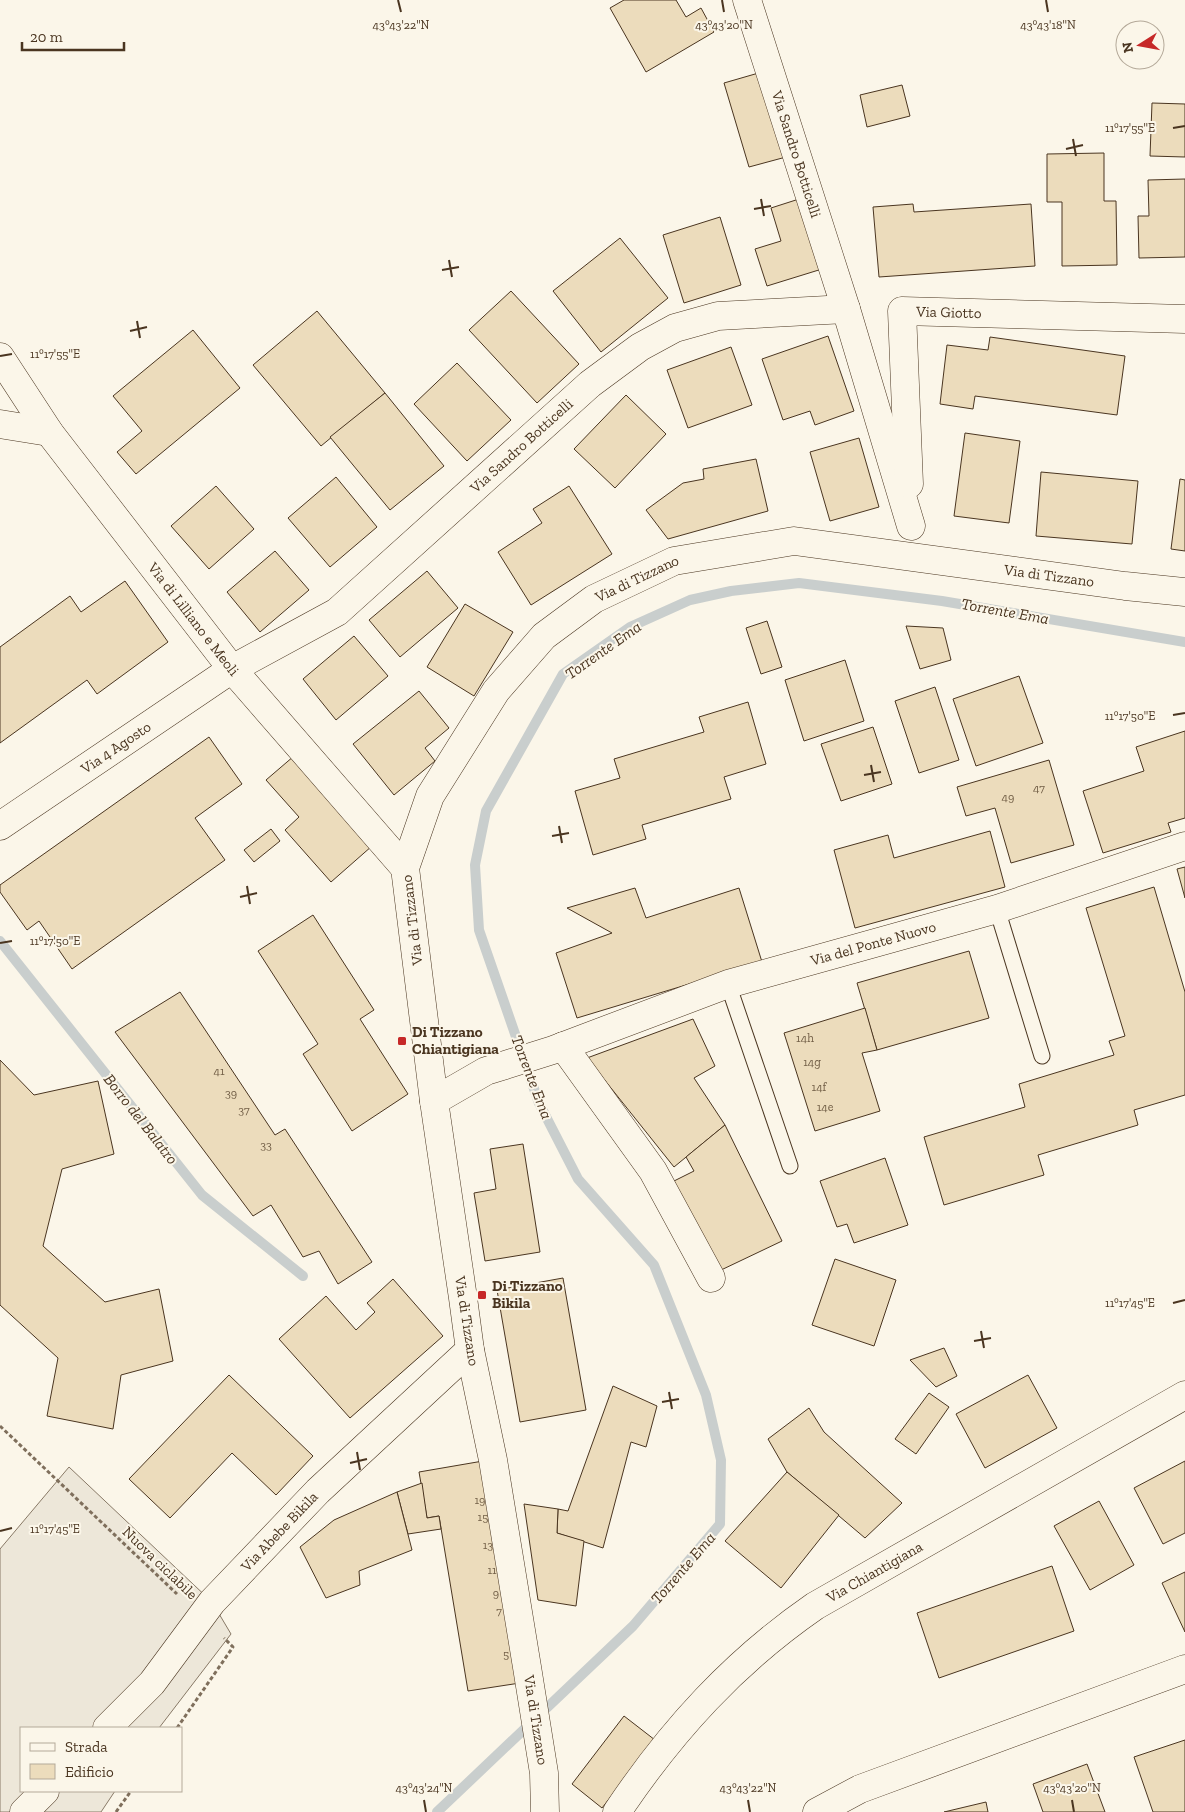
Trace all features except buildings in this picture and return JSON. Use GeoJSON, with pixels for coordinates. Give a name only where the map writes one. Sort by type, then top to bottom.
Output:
{"type":"FeatureCollection","features":[{"type":"Feature","properties":{"kind":"street","name":"Via Sandro Botticelli"},"geometry":{"type":"LineString","coordinates":[[747,0],[846,310],[911,526]]}},
{"type":"Feature","properties":{"kind":"street","name":"Via Sandro Botticelli"},"geometry":{"type":"LineString","coordinates":[[232,669],[337,612],[590,384],[640,347],[674,328],[718,316],[846,310]]}},
{"type":"Feature","properties":{"kind":"street","name":"Via Giotto"},"geometry":{"type":"LineString","coordinates":[[921,559],[911,526],[902,311],[1185,319]]}},
{"type":"Feature","properties":{"kind":"street","name":"Via di Lilliano e Meoli"},"geometry":{"type":"LineString","coordinates":[[0,358],[49,432],[232,669],[405,868]]}},
{"type":"Feature","properties":{"kind":"street"},"geometry":{"type":"LineString","coordinates":[[0,424],[49,432]]}},
{"type":"Feature","properties":{"kind":"street","name":"Via di Tizzano"},"geometry":{"type":"LineString","coordinates":[[545,1812],[544,1773],[494,1460],[470,1350],[434,1101],[405,868],[430,796],[496,691],[544,636],[594,599],[674,561],[794,541],[1185,592]]}},
{"type":"Feature","properties":{"kind":"street","name":"Via 4 Agosto"},"geometry":{"type":"LineString","coordinates":[[0,826],[232,669]]}},
{"type":"Feature","properties":{"kind":"street","name":"Via del Ponte Nuovo"},"geometry":{"type":"LineString","coordinates":[[434,1101],[486,1071],[558,1048],[728,984],[997,909],[1185,846]]}},
{"type":"Feature","properties":{"kind":"street"},"geometry":{"type":"LineString","coordinates":[[558,1048],[653,1171],[711,1278]]}},
{"type":"Feature","properties":{"kind":"street","name":"Via Abebe Bikila"},"geometry":{"type":"LineString","coordinates":[[108,1727],[152,1683],[212,1602],[318,1491],[470,1350]]}},
{"type":"Feature","properties":{"kind":"street","name":"Via Chiantigiana"},"geometry":{"type":"LineString","coordinates":[[617,1812],[644,1773],[694,1710],[781,1630],[822,1602],[1185,1395]]}},
{"type":"Feature","properties":{"kind":"street"},"geometry":{"type":"LineString","coordinates":[[816,1812],[860,1789],[1185,1669]]}},
{"type":"Feature","properties":{"kind":"street"},"geometry":{"type":"LineString","coordinates":[[24,1812],[44,1792]]}},
{"type":"Feature","properties":{"kind":"lane"},"geometry":{"type":"LineString","coordinates":[[997,909],[1042,1056]]}},
{"type":"Feature","properties":{"kind":"lane"},"geometry":{"type":"LineString","coordinates":[[728,984],[790,1166]]}},
{"type":"Feature","properties":{"kind":"path","name":"Nuova ciclabile"},"geometry":{"type":"LineString","coordinates":[[0,1426],[233,1647],[178,1727]]}},
{"type":"Feature","properties":{"kind":"path"},"geometry":{"type":"LineString","coordinates":[[116,1812],[130,1792]]}},
{"type":"Feature","properties":{"kind":"shaded area"},"geometry":{"type":"Polygon","coordinates":[[[69,1467],[212,1602],[231,1634],[160,1727],[20,1727],[20,1792],[114,1792],[101,1812],[0,1812],[0,1549],[69,1467]]]}},
{"type":"Feature","properties":{"kind":"waterway","name":"Torrente Ema"},"geometry":{"type":"LineString","coordinates":[[437,1812],[633,1626],[720,1524],[721,1460],[706,1395],[654,1265],[578,1179],[539,1103],[479,930],[475,865],[486,811],[563,674],[630,627],[690,600],[731,591],[799,583],[942,601],[1185,642]]}},
{"type":"Feature","properties":{"kind":"waterway","name":"Borro del Balatro"},"geometry":{"type":"LineString","coordinates":[[0,941],[202,1195],[303,1276]]}},
{"type":"Feature","properties":{"kind":"place","name":"Di Tizzano Chiantigiana"},"geometry":{"type":"Point","coordinates":[402,1041]}},
{"type":"Feature","properties":{"kind":"place","name":"Di Tizzano Bikila"},"geometry":{"type":"Point","coordinates":[482,1295]}}]}
